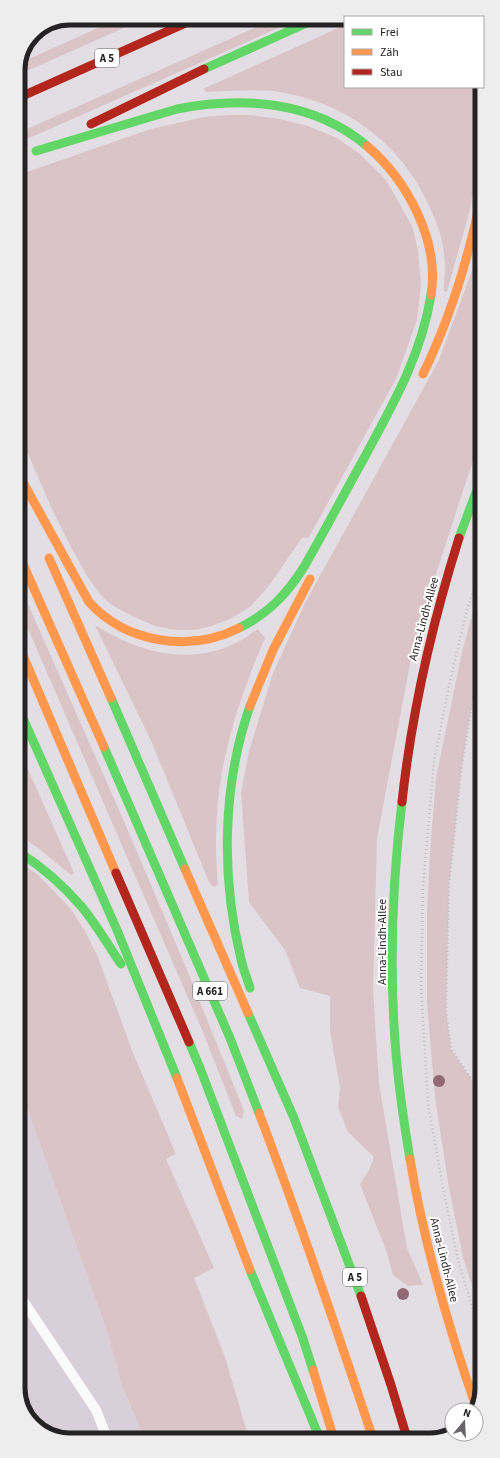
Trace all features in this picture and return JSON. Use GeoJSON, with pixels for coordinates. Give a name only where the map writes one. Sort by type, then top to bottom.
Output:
{"type":"FeatureCollection","features":[{"type":"Feature","properties":{"kind":"main road","name":"A 5"},"geometry":{"type":"LineString","coordinates":[[25,95],[181,25]]}},
{"type":"Feature","properties":{"kind":"main road"},"geometry":{"type":"LineString","coordinates":[[25,486],[89,602],[107,620],[132,633],[165,642],[187,643],[204,641],[220,636],[245,626],[267,612],[279,602],[295,580],[348,488],[388,414],[421,343],[432,288],[432,269],[427,238],[421,220],[408,194],[395,175],[366,143],[349,131],[329,121],[304,112],[277,105],[204,105],[164,112],[33,153],[185,77],[302,25]]}},
{"type":"Feature","properties":{"kind":"main road"},"geometry":{"type":"LineString","coordinates":[[419,381],[433,355],[454,300],[468,257],[475,225]]}},
{"type":"Feature","properties":{"kind":"main road","name":"Anna-Lindh-Allee"},"geometry":{"type":"LineString","coordinates":[[474,1400],[444,1308],[426,1243],[412,1171],[400,1092],[395,1038],[393,905],[404,775],[417,700],[431,631],[459,539],[475,495]]}},
{"type":"Feature","properties":{"kind":"main road"},"geometry":{"type":"LineString","coordinates":[[44,548],[135,752],[201,907],[294,1118]]}},
{"type":"Feature","properties":{"kind":"main road"},"geometry":{"type":"LineString","coordinates":[[254,999],[240,958],[230,900],[227,824],[234,768],[248,712],[262,675],[276,643],[316,568]]}},
{"type":"Feature","properties":{"kind":"main road","name":"A 661"},"geometry":{"type":"LineString","coordinates":[[25,569],[230,1038],[290,1194],[333,1317],[371,1433]]}},
{"type":"Feature","properties":{"kind":"main road"},"geometry":{"type":"LineString","coordinates":[[25,660],[200,1068],[302,1336],[332,1433]]}},
{"type":"Feature","properties":{"kind":"main road"},"geometry":{"type":"LineString","coordinates":[[25,723],[117,930],[176,1076],[257,1287],[318,1433]]}},
{"type":"Feature","properties":{"kind":"main road"},"geometry":{"type":"LineString","coordinates":[[25,856],[41,867],[74,897],[89,916],[142,994]]}},
{"type":"Feature","properties":{"kind":"main road"},"geometry":{"type":"LineString","coordinates":[[261,1020],[294,1118]]}},
{"type":"Feature","properties":{"kind":"main road","name":"A 5"},"geometry":{"type":"LineString","coordinates":[[294,1118],[356,1281],[405,1433]]}},
{"type":"Feature","properties":{"kind":"lane"},"geometry":{"type":"LineString","coordinates":[[25,1304],[96,1410],[105,1433]]}},
{"type":"Feature","properties":{"kind":"path"},"geometry":{"type":"LineString","coordinates":[[475,583],[455,658],[434,762],[423,887],[421,987],[428,1104],[458,1260],[475,1316]]}},
{"type":"Feature","properties":{"kind":"path"},"geometry":{"type":"LineString","coordinates":[[475,690],[462,764],[449,885],[446,1010],[451,1048],[475,1082]]}},
{"type":"Feature","properties":{"kind":"shaded area"},"geometry":{"type":"Polygon","coordinates":[[[104,25],[130,25],[25,72],[26,60],[104,25]]]}},
{"type":"Feature","properties":{"kind":"shaded area"},"geometry":{"type":"Polygon","coordinates":[[[261,25],[285,25],[25,140],[25,130],[261,25]]]}},
{"type":"Feature","properties":{"kind":"shaded area"},"geometry":{"type":"Polygon","coordinates":[[[344,25],[344,88],[475,88],[475,178],[470,209],[447,292],[444,291],[445,264],[441,236],[437,224],[417,183],[403,162],[386,144],[345,114],[323,104],[298,96],[273,91],[248,90],[206,92],[203,89],[344,25]]]}},
{"type":"Feature","properties":{"kind":"shaded area"},"geometry":{"type":"Polygon","coordinates":[[[251,115],[280,119],[308,126],[337,138],[360,154],[386,180],[412,226],[418,250],[421,284],[417,320],[396,379],[309,537],[302,538],[268,587],[250,607],[232,618],[212,626],[194,630],[176,630],[155,626],[132,616],[110,604],[100,594],[87,576],[72,549],[51,507],[25,447],[25,173],[151,129],[204,117],[251,115]]]}},
{"type":"Feature","properties":{"kind":"shaded area"},"geometry":{"type":"Polygon","coordinates":[[[475,262],[475,454],[415,638],[377,838],[373,989],[379,1084],[407,1248],[423,1285],[408,1286],[393,1275],[387,1253],[360,1184],[369,1170],[374,1157],[348,1132],[338,1107],[340,1088],[330,1031],[330,996],[300,988],[285,950],[249,902],[241,793],[249,751],[273,673],[305,603],[439,360],[475,262]]]}},
{"type":"Feature","properties":{"kind":"shaded area"},"geometry":{"type":"Polygon","coordinates":[[[25,598],[120,812],[185,965],[244,1111],[242,1119],[236,1116],[202,1030],[25,622],[25,598]]]}},
{"type":"Feature","properties":{"kind":"shaded area"},"geometry":{"type":"Polygon","coordinates":[[[475,604],[475,691],[462,764],[449,885],[446,1010],[451,1049],[475,1082],[475,1296],[463,1257],[449,1188],[435,1098],[427,1002],[427,915],[436,778],[462,652],[475,604]]]}},
{"type":"Feature","properties":{"kind":"shaded area"},"geometry":{"type":"Polygon","coordinates":[[[95,625],[129,643],[147,649],[184,655],[222,649],[242,640],[258,629],[265,638],[240,702],[227,747],[219,792],[217,814],[216,859],[218,885],[213,887],[209,882],[152,743],[95,625]]]}},
{"type":"Feature","properties":{"kind":"shaded area"},"geometry":{"type":"Polygon","coordinates":[[[25,763],[74,873],[71,875],[25,839],[25,763]]]}},
{"type":"Feature","properties":{"kind":"shaded area"},"geometry":{"type":"Polygon","coordinates":[[[25,866],[37,874],[71,909],[85,931],[97,955],[133,1053],[176,1154],[166,1159],[214,1268],[194,1278],[225,1357],[247,1433],[142,1433],[122,1386],[107,1331],[25,1102],[25,866]]]}},
{"type":"Feature","properties":{"kind":"shaded area"},"geometry":{"type":"Polygon","coordinates":[[[25,1102],[107,1331],[122,1386],[142,1433],[67,1433],[53,1430],[36,1418],[27,1400],[25,1394],[25,1102]]]}},
{"type":"Feature","properties":{"kind":"traffic: fast"},"geometry":{"type":"LineString","coordinates":[[204,69],[302,25]]}},
{"type":"Feature","properties":{"kind":"traffic: fast"},"geometry":{"type":"LineString","coordinates":[[36,151],[177,109],[227,103],[252,103],[301,111],[324,119],[346,131],[367,146]]}},
{"type":"Feature","properties":{"kind":"traffic: fast"},"geometry":{"type":"LineString","coordinates":[[239,628],[268,610],[291,586],[304,567],[395,400],[413,360],[426,318],[431,295]]}},
{"type":"Feature","properties":{"kind":"traffic: fast"},"geometry":{"type":"LineString","coordinates":[[459,538],[475,495]]}},
{"type":"Feature","properties":{"kind":"traffic: fast"},"geometry":{"type":"LineString","coordinates":[[111,698],[185,869]]}},
{"type":"Feature","properties":{"kind":"traffic: fast"},"geometry":{"type":"LineString","coordinates":[[250,706],[241,736],[234,768],[228,832],[228,864],[234,928],[242,963],[250,988]]}},
{"type":"Feature","properties":{"kind":"traffic: fast"},"geometry":{"type":"LineString","coordinates":[[25,723],[117,930],[177,1078]]}},
{"type":"Feature","properties":{"kind":"traffic: fast"},"geometry":{"type":"LineString","coordinates":[[104,747],[230,1038],[259,1113]]}},
{"type":"Feature","properties":{"kind":"traffic: fast"},"geometry":{"type":"LineString","coordinates":[[402,802],[394,896],[392,959],[397,1067],[410,1159]]}},
{"type":"Feature","properties":{"kind":"traffic: fast"},"geometry":{"type":"LineString","coordinates":[[25,856],[52,877],[74,898],[92,920],[121,964]]}},
{"type":"Feature","properties":{"kind":"traffic: fast"},"geometry":{"type":"LineString","coordinates":[[248,1013],[294,1118],[361,1296]]}},
{"type":"Feature","properties":{"kind":"traffic: fast"},"geometry":{"type":"LineString","coordinates":[[189,1042],[302,1336],[313,1370]]}},
{"type":"Feature","properties":{"kind":"traffic: fast"},"geometry":{"type":"LineString","coordinates":[[250,1270],[318,1433]]}},
{"type":"Feature","properties":{"kind":"traffic: slow"},"geometry":{"type":"LineString","coordinates":[[367,146],[382,160],[395,176],[417,213],[425,233],[430,254],[432,274],[431,295]]}},
{"type":"Feature","properties":{"kind":"traffic: slow"},"geometry":{"type":"LineString","coordinates":[[423,374],[433,353],[457,290],[475,223]]}},
{"type":"Feature","properties":{"kind":"traffic: slow"},"geometry":{"type":"LineString","coordinates":[[25,486],[89,602],[104,616],[121,627],[140,635],[160,640],[180,642],[220,636],[239,628]]}},
{"type":"Feature","properties":{"kind":"traffic: slow"},"geometry":{"type":"LineString","coordinates":[[49,558],[111,698]]}},
{"type":"Feature","properties":{"kind":"traffic: slow"},"geometry":{"type":"LineString","coordinates":[[25,569],[104,747]]}},
{"type":"Feature","properties":{"kind":"traffic: slow"},"geometry":{"type":"LineString","coordinates":[[250,706],[273,650],[310,579]]}},
{"type":"Feature","properties":{"kind":"traffic: slow"},"geometry":{"type":"LineString","coordinates":[[25,660],[116,873]]}},
{"type":"Feature","properties":{"kind":"traffic: slow"},"geometry":{"type":"LineString","coordinates":[[185,869],[248,1013]]}},
{"type":"Feature","properties":{"kind":"traffic: slow"},"geometry":{"type":"LineString","coordinates":[[177,1078],[250,1270]]}},
{"type":"Feature","properties":{"kind":"traffic: slow"},"geometry":{"type":"LineString","coordinates":[[259,1113],[318,1276],[371,1433]]}},
{"type":"Feature","properties":{"kind":"traffic: slow"},"geometry":{"type":"LineString","coordinates":[[410,1159],[422,1222],[438,1284],[474,1400]]}},
{"type":"Feature","properties":{"kind":"traffic: slow"},"geometry":{"type":"LineString","coordinates":[[313,1370],[332,1433]]}},
{"type":"Feature","properties":{"kind":"traffic: jam"},"geometry":{"type":"LineString","coordinates":[[25,95],[181,25]]}},
{"type":"Feature","properties":{"kind":"traffic: jam"},"geometry":{"type":"LineString","coordinates":[[91,124],[204,69]]}},
{"type":"Feature","properties":{"kind":"traffic: jam"},"geometry":{"type":"LineString","coordinates":[[402,802],[411,734],[431,636],[459,538]]}},
{"type":"Feature","properties":{"kind":"traffic: jam"},"geometry":{"type":"LineString","coordinates":[[116,873],[189,1042]]}},
{"type":"Feature","properties":{"kind":"traffic: jam"},"geometry":{"type":"LineString","coordinates":[[361,1296],[405,1433]]}}]}
